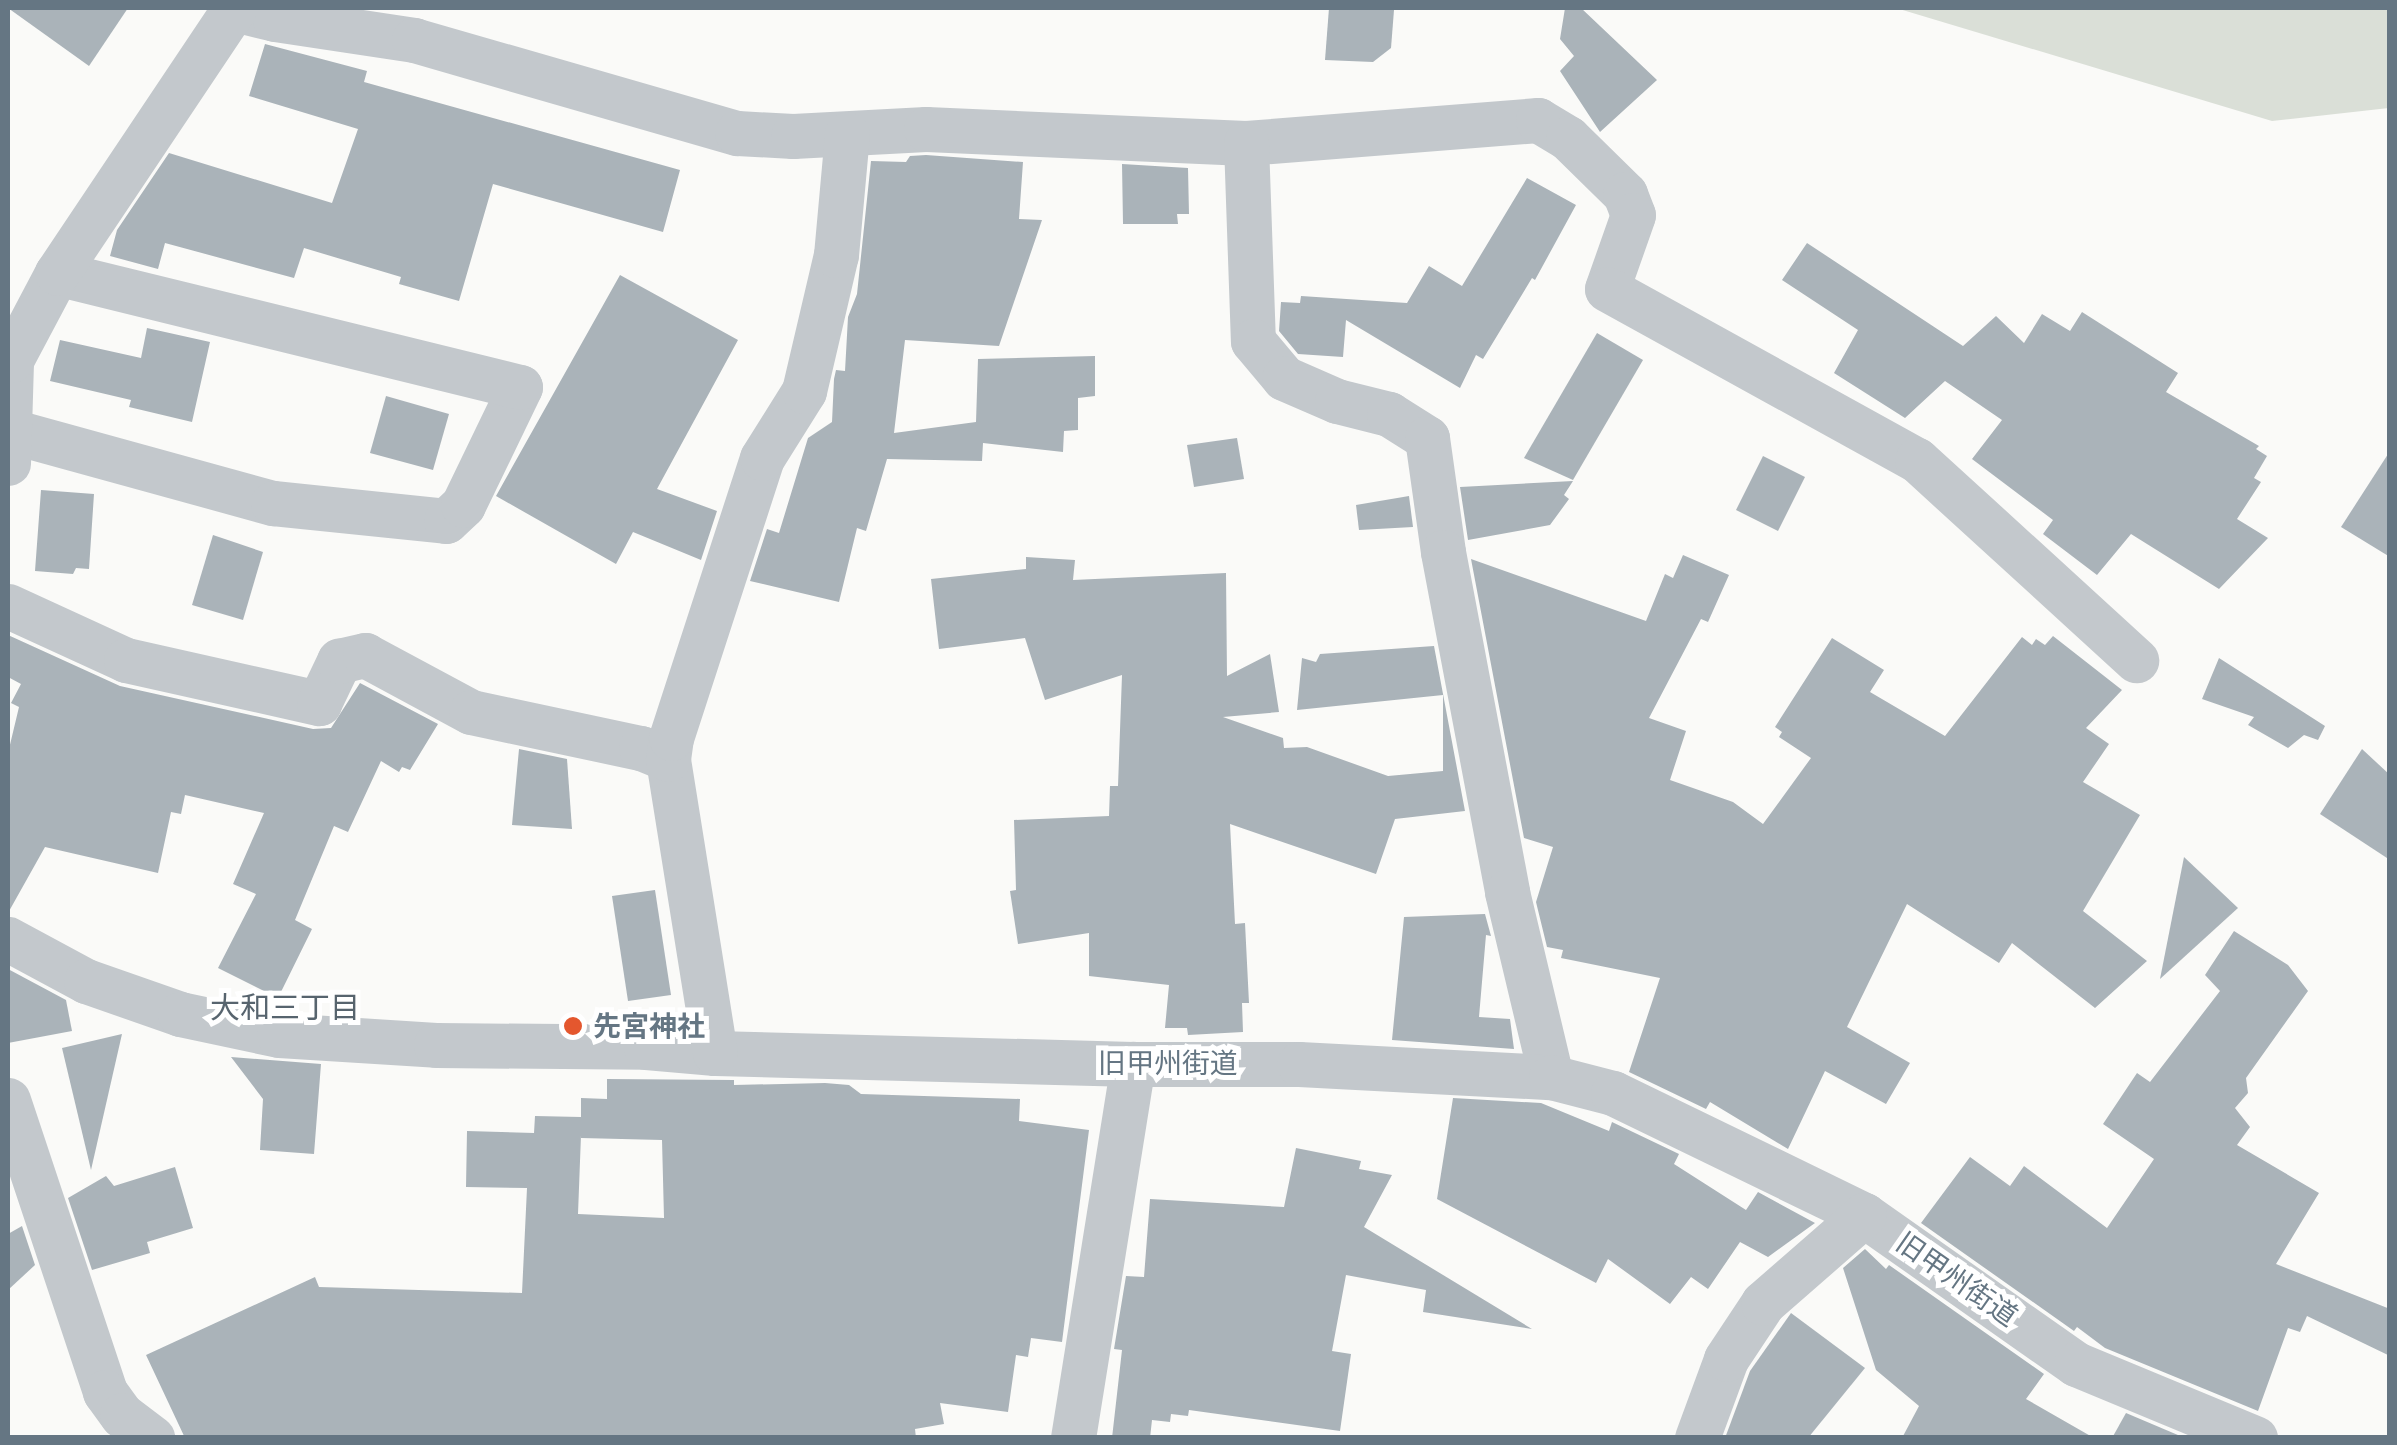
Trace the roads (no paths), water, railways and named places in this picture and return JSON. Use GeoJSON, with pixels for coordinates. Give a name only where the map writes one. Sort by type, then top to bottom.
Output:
{"type":"FeatureCollection","features":[{"type":"Feature","properties":{"kind":"street"},"geometry":{"type":"LineString","coordinates":[[57,274],[520,386],[464,504],[446,521],[273,503],[9,447],[11,360],[57,274],[232,8],[414,40],[737,133],[926,130],[1246,143],[1538,120],[1568,138],[1625,194],[1632,215],[1607,288],[1917,460],[2136,660]]}},
{"type":"Feature","properties":{"kind":"street"},"geometry":{"type":"LineString","coordinates":[[715,1053],[668,759],[671,738],[762,458],[804,391],[836,255],[847,134]]}},
{"type":"Feature","properties":{"kind":"street"},"geometry":{"type":"LineString","coordinates":[[1246,143],[1253,341],[1284,378],[1337,401],[1388,414],[1427,438],[1443,552],[1504,873],[1551,1077]]}},
{"type":"Feature","properties":{"kind":"street"},"geometry":{"type":"LineString","coordinates":[[8,606],[126,660],[319,704],[339,660],[365,655],[471,712],[642,748],[668,759]]}},
{"type":"Feature","properties":{"kind":"street","name":"旧甲州街道"},"geometry":{"type":"LineString","coordinates":[[8,938],[105,988],[180,1014],[280,1035],[436,1045],[646,1046],[715,1053],[1133,1064],[1299,1064],[1551,1077],[1612,1093],[1864,1215],[2076,1364],[2254,1438]]}},
{"type":"Feature","properties":{"kind":"street"},"geometry":{"type":"LineString","coordinates":[[1073,1438],[1133,1064]]}},
{"type":"Feature","properties":{"kind":"street"},"geometry":{"type":"LineString","coordinates":[[8,1100],[106,1392],[122,1416],[152,1438]]}},
{"type":"Feature","properties":{"kind":"street"},"geometry":{"type":"LineString","coordinates":[[1697,1438],[1726,1359],[1763,1303],[1864,1215]]}},
{"type":"Feature","properties":{"kind":"place","name":"先宮神社"},"geometry":{"type":"Point","coordinates":[573,1026]}},
{"type":"Feature","properties":{"kind":"district","name":"大和三丁目"},"geometry":{"type":"Point","coordinates":[285,1008]}}]}
